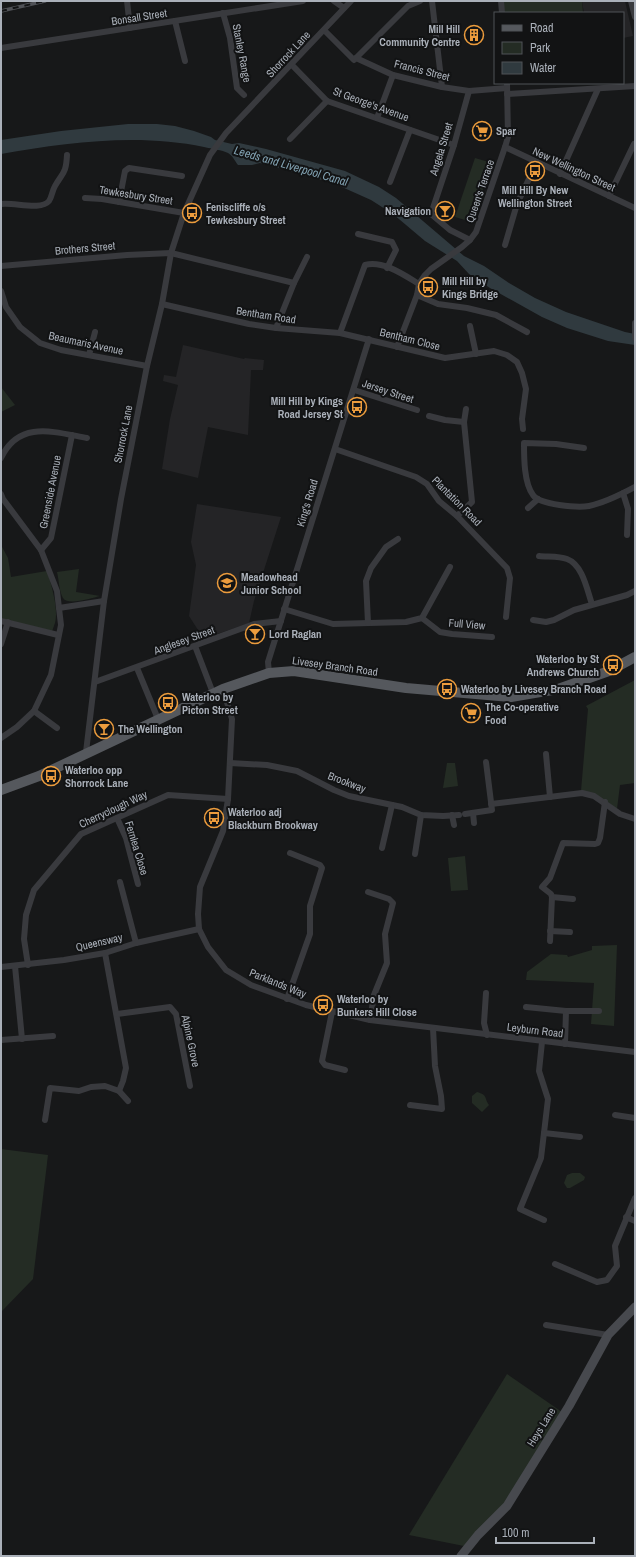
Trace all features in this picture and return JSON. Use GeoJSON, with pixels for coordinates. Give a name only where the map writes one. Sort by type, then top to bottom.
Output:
{"type":"FeatureCollection","features":[{"type":"Feature","properties":{"kind":"main road","name":"Livesey Branch Road"},"geometry":{"type":"LineString","coordinates":[[1,790],[39,776],[86,752],[218,691],[269,673],[294,671],[406,688],[511,697],[558,689],[608,671],[635,657]]}},
{"type":"Feature","properties":{"kind":"street"},"geometry":{"type":"LineString","coordinates":[[127,1],[130,28]]}},
{"type":"Feature","properties":{"kind":"street","name":"Bonsall Street"},"geometry":{"type":"LineString","coordinates":[[1,48],[303,1]]}},
{"type":"Feature","properties":{"kind":"street"},"geometry":{"type":"LineString","coordinates":[[334,1],[344,8]]}},
{"type":"Feature","properties":{"kind":"street","name":"Shorrock Lane"},"geometry":{"type":"LineString","coordinates":[[86,752],[104,601],[120,500],[147,366],[162,304],[171,253],[184,213],[210,155],[226,133],[351,1]]}},
{"type":"Feature","properties":{"kind":"street"},"geometry":{"type":"LineString","coordinates":[[356,58],[405,3],[420,1]]}},
{"type":"Feature","properties":{"kind":"street"},"geometry":{"type":"LineString","coordinates":[[432,1],[442,87]]}},
{"type":"Feature","properties":{"kind":"street"},"geometry":{"type":"LineString","coordinates":[[501,1],[502,12]]}},
{"type":"Feature","properties":{"kind":"street"},"geometry":{"type":"LineString","coordinates":[[631,1],[635,16]]}},
{"type":"Feature","properties":{"kind":"street","name":"Stanley Range"},"geometry":{"type":"LineString","coordinates":[[223,13],[230,38],[237,88],[244,95]]}},
{"type":"Feature","properties":{"kind":"street"},"geometry":{"type":"LineString","coordinates":[[175,21],[185,61]]}},
{"type":"Feature","properties":{"kind":"street","name":"Francis Street"},"geometry":{"type":"LineString","coordinates":[[324,30],[354,60],[356,58],[393,75],[442,87],[469,90],[507,88],[598,89],[635,86]]}},
{"type":"Feature","properties":{"kind":"street","name":"St George's Avenue"},"geometry":{"type":"LineString","coordinates":[[292,65],[327,101],[454,145]]}},
{"type":"Feature","properties":{"kind":"street"},"geometry":{"type":"LineString","coordinates":[[377,118],[393,75]]}},
{"type":"Feature","properties":{"kind":"street","name":"Queen's Terrace"},"geometry":{"type":"LineString","coordinates":[[470,240],[476,232],[506,147],[508,138],[507,88]]}},
{"type":"Feature","properties":{"kind":"street"},"geometry":{"type":"LineString","coordinates":[[560,174],[598,89]]}},
{"type":"Feature","properties":{"kind":"street","name":"Angela Street"},"geometry":{"type":"LineString","coordinates":[[469,90],[454,145],[431,214],[450,230],[470,240]]}},
{"type":"Feature","properties":{"kind":"street"},"geometry":{"type":"LineString","coordinates":[[290,139],[327,101]]}},
{"type":"Feature","properties":{"kind":"street"},"geometry":{"type":"LineString","coordinates":[[390,182],[410,130]]}},
{"type":"Feature","properties":{"kind":"street"},"geometry":{"type":"LineString","coordinates":[[609,196],[634,144]]}},
{"type":"Feature","properties":{"kind":"street","name":"New Wellington Street"},"geometry":{"type":"LineString","coordinates":[[506,147],[560,174],[635,208]]}},
{"type":"Feature","properties":{"kind":"street"},"geometry":{"type":"LineString","coordinates":[[1,204],[9,203],[35,207],[46,204],[54,188],[66,170],[67,156]]}},
{"type":"Feature","properties":{"kind":"street"},"geometry":{"type":"LineString","coordinates":[[505,245],[517,204],[537,162]]}},
{"type":"Feature","properties":{"kind":"street"},"geometry":{"type":"LineString","coordinates":[[120,202],[125,171],[129,168],[182,176]]}},
{"type":"Feature","properties":{"kind":"street","name":"Tewkesbury Street"},"geometry":{"type":"LineString","coordinates":[[85,198],[102,199],[184,213]]}},
{"type":"Feature","properties":{"kind":"street"},"geometry":{"type":"LineString","coordinates":[[358,234],[392,242],[396,250],[387,268]]}},
{"type":"Feature","properties":{"kind":"street"},"geometry":{"type":"LineString","coordinates":[[397,347],[417,295],[419,284],[431,269],[444,261],[470,240]]}},
{"type":"Feature","properties":{"kind":"street","name":"Brothers Street"},"geometry":{"type":"LineString","coordinates":[[1,266],[127,255],[171,253],[294,283]]}},
{"type":"Feature","properties":{"kind":"street"},"geometry":{"type":"LineString","coordinates":[[276,328],[294,283],[307,257]]}},
{"type":"Feature","properties":{"kind":"street"},"geometry":{"type":"LineString","coordinates":[[340,333],[365,265],[372,263],[395,270],[419,284]]}},
{"type":"Feature","properties":{"kind":"street","name":"Beaumaris Avenue"},"geometry":{"type":"LineString","coordinates":[[1,291],[6,307],[20,327],[40,343],[60,350],[147,366]]}},
{"type":"Feature","properties":{"kind":"street"},"geometry":{"type":"LineString","coordinates":[[417,295],[438,304],[467,308],[496,315],[527,332]]}},
{"type":"Feature","properties":{"kind":"street","name":"Bentham Road"},"geometry":{"type":"LineString","coordinates":[[162,304],[249,324],[276,328],[340,333],[369,339]]}},
{"type":"Feature","properties":{"kind":"street"},"geometry":{"type":"LineString","coordinates":[[635,323],[635,338]]}},
{"type":"Feature","properties":{"kind":"street"},"geometry":{"type":"LineString","coordinates":[[470,326],[476,354]]}},
{"type":"Feature","properties":{"kind":"street"},"geometry":{"type":"LineString","coordinates":[[89,355],[95,332]]}},
{"type":"Feature","properties":{"kind":"street","name":"Bentham Close"},"geometry":{"type":"LineString","coordinates":[[369,339],[445,358],[494,351],[507,355],[517,362],[522,373],[526,389],[522,419],[523,430]]}},
{"type":"Feature","properties":{"kind":"street","name":"King's Road"},"geometry":{"type":"LineString","coordinates":[[269,673],[268,662],[369,339]]}},
{"type":"Feature","properties":{"kind":"street","name":"Jersey Street"},"geometry":{"type":"LineString","coordinates":[[354,390],[417,410]]}},
{"type":"Feature","properties":{"kind":"street"},"geometry":{"type":"LineString","coordinates":[[457,516],[472,502],[464,422],[466,409]]}},
{"type":"Feature","properties":{"kind":"street"},"geometry":{"type":"LineString","coordinates":[[429,416],[445,420],[464,422]]}},
{"type":"Feature","properties":{"kind":"street"},"geometry":{"type":"LineString","coordinates":[[1,458],[11,442],[28,432],[50,431],[87,438]]}},
{"type":"Feature","properties":{"kind":"street","name":"Greenside Avenue"},"geometry":{"type":"LineString","coordinates":[[41,550],[51,538],[72,435]]}},
{"type":"Feature","properties":{"kind":"street"},"geometry":{"type":"LineString","coordinates":[[584,448],[523,440],[525,473],[533,494],[538,499],[554,505],[589,506],[623,494],[635,486]]}},
{"type":"Feature","properties":{"kind":"street","name":"Plantation Road"},"geometry":{"type":"LineString","coordinates":[[335,449],[416,477],[427,484],[439,501],[457,516],[507,568],[510,578],[506,617]]}},
{"type":"Feature","properties":{"kind":"street","name":"Greenside Avenue"},"geometry":{"type":"LineString","coordinates":[[1,494],[3,499],[41,550],[57,591],[60,608],[60,625],[51,675],[34,711],[17,727],[1,738]]}},
{"type":"Feature","properties":{"kind":"street"},"geometry":{"type":"LineString","coordinates":[[623,494],[628,508],[627,535]]}},
{"type":"Feature","properties":{"kind":"street"},"geometry":{"type":"LineString","coordinates":[[528,508],[538,499]]}},
{"type":"Feature","properties":{"kind":"street"},"geometry":{"type":"LineString","coordinates":[[368,623],[366,581],[371,568],[386,547],[398,539]]}},
{"type":"Feature","properties":{"kind":"street"},"geometry":{"type":"LineString","coordinates":[[539,556],[568,559],[577,567],[585,582],[592,604]]}},
{"type":"Feature","properties":{"kind":"street"},"geometry":{"type":"LineString","coordinates":[[284,609],[333,624],[406,622],[422,618],[450,567]]}},
{"type":"Feature","properties":{"kind":"street"},"geometry":{"type":"LineString","coordinates":[[533,620],[546,622],[554,620],[574,610],[627,595],[635,591]]}},
{"type":"Feature","properties":{"kind":"street"},"geometry":{"type":"LineString","coordinates":[[60,608],[104,601]]}},
{"type":"Feature","properties":{"kind":"street","name":"Full View"},"geometry":{"type":"LineString","coordinates":[[422,618],[440,632],[492,636]]}},
{"type":"Feature","properties":{"kind":"street"},"geometry":{"type":"LineString","coordinates":[[1,644],[4,621],[58,635]]}},
{"type":"Feature","properties":{"kind":"street","name":"Anglesey Street"},"geometry":{"type":"LineString","coordinates":[[95,682],[254,624],[281,621]]}},
{"type":"Feature","properties":{"kind":"street","name":"Parklands Way"},"geometry":{"type":"LineString","coordinates":[[195,646],[232,719],[228,799],[223,831],[200,887],[198,914],[200,929],[208,947],[226,970],[252,985],[287,999],[332,1012],[370,1020],[433,1028]]}},
{"type":"Feature","properties":{"kind":"street"},"geometry":{"type":"LineString","coordinates":[[136,668],[158,719]]}},
{"type":"Feature","properties":{"kind":"street"},"geometry":{"type":"LineString","coordinates":[[34,711],[57,728]]}},
{"type":"Feature","properties":{"kind":"street"},"geometry":{"type":"LineString","coordinates":[[546,754],[550,797]]}},
{"type":"Feature","properties":{"kind":"street"},"geometry":{"type":"LineString","coordinates":[[466,814],[491,811],[486,762]]}},
{"type":"Feature","properties":{"kind":"street","name":"Brookway"},"geometry":{"type":"LineString","coordinates":[[230,763],[267,765],[297,771],[349,796],[402,807],[421,815],[455,815],[454,825]]}},
{"type":"Feature","properties":{"kind":"street"},"geometry":{"type":"LineString","coordinates":[[491,804],[582,793],[594,796],[605,802],[620,814],[635,819]]}},
{"type":"Feature","properties":{"kind":"street","name":"Cherryclough Way"},"geometry":{"type":"LineString","coordinates":[[28,965],[24,933],[26,915],[34,890],[81,834],[168,795],[228,799]]}},
{"type":"Feature","properties":{"kind":"street"},"geometry":{"type":"LineString","coordinates":[[550,941],[552,897],[551,894],[542,887],[550,878],[563,843],[598,843],[605,802]]}},
{"type":"Feature","properties":{"kind":"street"},"geometry":{"type":"LineString","coordinates":[[382,848],[392,805]]}},
{"type":"Feature","properties":{"kind":"street"},"geometry":{"type":"LineString","coordinates":[[473,813],[474,823]]}},
{"type":"Feature","properties":{"kind":"street"},"geometry":{"type":"LineString","coordinates":[[415,854],[421,815]]}},
{"type":"Feature","properties":{"kind":"street","name":"Fernlea Close"},"geometry":{"type":"LineString","coordinates":[[117,818],[126,838],[138,884]]}},
{"type":"Feature","properties":{"kind":"street"},"geometry":{"type":"LineString","coordinates":[[287,999],[310,934],[310,906],[322,868],[320,865],[290,854]]}},
{"type":"Feature","properties":{"kind":"street"},"geometry":{"type":"LineString","coordinates":[[120,882],[136,943]]}},
{"type":"Feature","properties":{"kind":"street"},"geometry":{"type":"LineString","coordinates":[[368,892],[389,899],[394,903],[385,934],[387,963],[374,995],[370,1020]]}},
{"type":"Feature","properties":{"kind":"street"},"geometry":{"type":"LineString","coordinates":[[552,897],[573,899]]}},
{"type":"Feature","properties":{"kind":"street","name":"Queensway"},"geometry":{"type":"LineString","coordinates":[[1,968],[105,953],[136,943],[200,929]]}},
{"type":"Feature","properties":{"kind":"street"},"geometry":{"type":"LineString","coordinates":[[550,931],[570,932]]}},
{"type":"Feature","properties":{"kind":"street"},"geometry":{"type":"LineString","coordinates":[[105,953],[126,1068],[119,1091]]}},
{"type":"Feature","properties":{"kind":"street"},"geometry":{"type":"LineString","coordinates":[[15,966],[22,1039]]}},
{"type":"Feature","properties":{"kind":"street"},"geometry":{"type":"LineString","coordinates":[[486,993],[484,1023],[487,1035]]}},
{"type":"Feature","properties":{"kind":"street","name":"Alpine Grove"},"geometry":{"type":"LineString","coordinates":[[117,1014],[170,1007],[176,1014],[190,1086]]}},
{"type":"Feature","properties":{"kind":"street"},"geometry":{"type":"LineString","coordinates":[[526,1007],[566,1011],[599,1011]]}},
{"type":"Feature","properties":{"kind":"street"},"geometry":{"type":"LineString","coordinates":[[565,1044],[566,1011]]}},
{"type":"Feature","properties":{"kind":"street"},"geometry":{"type":"LineString","coordinates":[[332,1012],[322,1061],[325,1065],[345,1070]]}},
{"type":"Feature","properties":{"kind":"street"},"geometry":{"type":"LineString","coordinates":[[410,1105],[442,1109],[442,1096],[435,1066],[433,1028]]}},
{"type":"Feature","properties":{"kind":"street","name":"Leyburn Road"},"geometry":{"type":"LineString","coordinates":[[433,1028],[635,1052]]}},
{"type":"Feature","properties":{"kind":"street"},"geometry":{"type":"LineString","coordinates":[[1,1040],[53,1036]]}},
{"type":"Feature","properties":{"kind":"street"},"geometry":{"type":"LineString","coordinates":[[542,1042],[539,1071],[548,1099],[541,1158],[520,1209],[544,1220]]}},
{"type":"Feature","properties":{"kind":"street"},"geometry":{"type":"LineString","coordinates":[[45,1120],[50,1088],[79,1091],[105,1086],[119,1091],[128,1101]]}},
{"type":"Feature","properties":{"kind":"street"},"geometry":{"type":"LineString","coordinates":[[615,1115],[635,1118]]}},
{"type":"Feature","properties":{"kind":"street"},"geometry":{"type":"LineString","coordinates":[[544,1133],[580,1137]]}},
{"type":"Feature","properties":{"kind":"street"},"geometry":{"type":"LineString","coordinates":[[555,1264],[597,1282],[607,1280],[617,1266],[615,1246],[635,1198]]}},
{"type":"Feature","properties":{"kind":"street"},"geometry":{"type":"LineString","coordinates":[[626,1217],[635,1221]]}},
{"type":"Feature","properties":{"kind":"street","name":"Heys Lane"},"geometry":{"type":"LineString","coordinates":[[460,1556],[478,1535],[507,1506],[569,1406],[608,1335],[635,1307]]}},
{"type":"Feature","properties":{"kind":"street"},"geometry":{"type":"LineString","coordinates":[[546,1325],[608,1335]]}},
{"type":"Feature","properties":{"kind":"shaded area"},"geometry":{"type":"Polygon","coordinates":[[[582,1],[625,1],[633,36],[624,38],[624,12],[584,12],[582,1]]]}},
{"type":"Feature","properties":{"kind":"shaded area"},"geometry":{"type":"Polygon","coordinates":[[[183,345],[244,359],[264,360],[263,370],[251,370],[248,435],[208,427],[198,478],[162,469],[170,419],[178,385],[163,381],[164,375],[176,377],[183,345]]]}},
{"type":"Feature","properties":{"kind":"shaded area","name":"Meadowhead Junior School"},"geometry":{"type":"Polygon","coordinates":[[[197,504],[281,517],[254,601],[249,623],[209,637],[200,633],[189,616],[196,565],[191,542],[197,504]]]}},
{"type":"Feature","properties":{"kind":"green space"},"geometry":{"type":"Polygon","coordinates":[[[503,1],[582,1],[583,12],[503,12],[503,1]]]}},
{"type":"Feature","properties":{"kind":"green space"},"geometry":{"type":"Polygon","coordinates":[[[475,158],[492,163],[472,222],[455,217],[475,158]]]}},
{"type":"Feature","properties":{"kind":"green space"},"geometry":{"type":"Polygon","coordinates":[[[1,387],[15,405],[1,412],[1,387]]]}},
{"type":"Feature","properties":{"kind":"green space"},"geometry":{"type":"Polygon","coordinates":[[[1,545],[8,558],[11,577],[47,571],[56,611],[56,618],[52,632],[1,618],[1,545]]]}},
{"type":"Feature","properties":{"kind":"green space"},"geometry":{"type":"Polygon","coordinates":[[[79,569],[76,592],[100,596],[75,601],[66,600],[63,598],[57,572],[79,569]]]}},
{"type":"Feature","properties":{"kind":"green space"},"geometry":{"type":"Polygon","coordinates":[[[635,680],[635,783],[620,785],[617,809],[581,791],[588,709],[586,706],[635,680]]]}},
{"type":"Feature","properties":{"kind":"green space"},"geometry":{"type":"Polygon","coordinates":[[[447,763],[455,763],[458,786],[443,788],[447,763]]]}},
{"type":"Feature","properties":{"kind":"green space"},"geometry":{"type":"Polygon","coordinates":[[[465,856],[468,890],[451,891],[448,858],[465,856]]]}},
{"type":"Feature","properties":{"kind":"green space"},"geometry":{"type":"Polygon","coordinates":[[[617,945],[614,1026],[591,1024],[594,983],[526,980],[527,972],[551,954],[567,955],[568,957],[592,950],[592,946],[617,945]]]}},
{"type":"Feature","properties":{"kind":"green space"},"geometry":{"type":"Polygon","coordinates":[[[477,1092],[484,1096],[489,1105],[482,1112],[472,1103],[472,1096],[477,1092]]]}},
{"type":"Feature","properties":{"kind":"green space"},"geometry":{"type":"Polygon","coordinates":[[[1,1149],[48,1155],[33,1279],[1,1312],[1,1149]]]}},
{"type":"Feature","properties":{"kind":"green space"},"geometry":{"type":"Polygon","coordinates":[[[572,1173],[580,1173],[585,1177],[584,1180],[570,1188],[567,1188],[564,1183],[567,1175],[572,1173]]]}},
{"type":"Feature","properties":{"kind":"green space"},"geometry":{"type":"Polygon","coordinates":[[[507,1374],[562,1412],[505,1505],[464,1546],[409,1535],[507,1374]]]}},
{"type":"Feature","properties":{"kind":"water","name":"Leeds and Liverpool Canal"},"geometry":{"type":"Polygon","coordinates":[[[128,124],[157,124],[175,126],[194,131],[215,140],[232,144],[239,143],[266,149],[345,171],[379,187],[396,198],[464,256],[484,266],[509,283],[535,298],[566,312],[635,334],[635,345],[608,341],[567,328],[542,317],[490,288],[469,274],[457,261],[425,241],[393,214],[371,200],[333,183],[260,163],[252,165],[238,165],[229,154],[220,150],[154,140],[77,143],[1,154],[1,140],[61,131],[128,124]]]}},
{"type":"Feature","properties":{"kind":"railway"},"geometry":{"type":"LineString","coordinates":[[1,11],[45,1]]}},
{"type":"Feature","properties":{"kind":"place","name":"Mill Hill Community Centre"},"geometry":{"type":"Point","coordinates":[474,35]}},
{"type":"Feature","properties":{"kind":"place","name":"Spar"},"geometry":{"type":"Point","coordinates":[482,131]}},
{"type":"Feature","properties":{"kind":"place","name":"Mill Hill By New Wellington Street"},"geometry":{"type":"Point","coordinates":[535,171]}},
{"type":"Feature","properties":{"kind":"place","name":"Navigation"},"geometry":{"type":"Point","coordinates":[445,211]}},
{"type":"Feature","properties":{"kind":"place","name":"Feniscliffe o/s Tewkesbury Street"},"geometry":{"type":"Point","coordinates":[192,213]}},
{"type":"Feature","properties":{"kind":"place","name":"Mill Hill by Kings Bridge"},"geometry":{"type":"Point","coordinates":[428,287]}},
{"type":"Feature","properties":{"kind":"place","name":"Mill Hill by Kings Road Jersey St"},"geometry":{"type":"Point","coordinates":[357,407]}},
{"type":"Feature","properties":{"kind":"place","name":"Meadowhead Junior School"},"geometry":{"type":"Point","coordinates":[227,583]}},
{"type":"Feature","properties":{"kind":"place","name":"Lord Raglan"},"geometry":{"type":"Point","coordinates":[255,634]}},
{"type":"Feature","properties":{"kind":"place","name":"Waterloo by St Andrews Church"},"geometry":{"type":"Point","coordinates":[613,665]}},
{"type":"Feature","properties":{"kind":"place","name":"Waterloo by Livesey Branch Road"},"geometry":{"type":"Point","coordinates":[447,689]}},
{"type":"Feature","properties":{"kind":"place","name":"Waterloo by Picton Street"},"geometry":{"type":"Point","coordinates":[168,703]}},
{"type":"Feature","properties":{"kind":"place","name":"The Co-operative Food"},"geometry":{"type":"Point","coordinates":[471,713]}},
{"type":"Feature","properties":{"kind":"place","name":"The Wellington"},"geometry":{"type":"Point","coordinates":[104,729]}},
{"type":"Feature","properties":{"kind":"place","name":"Waterloo opp Shorrock Lane"},"geometry":{"type":"Point","coordinates":[51,776]}},
{"type":"Feature","properties":{"kind":"place","name":"Waterloo adj Blackburn Brookway"},"geometry":{"type":"Point","coordinates":[214,818]}},
{"type":"Feature","properties":{"kind":"place","name":"Waterloo by Bunkers Hill Close"},"geometry":{"type":"Point","coordinates":[323,1005]}}]}
